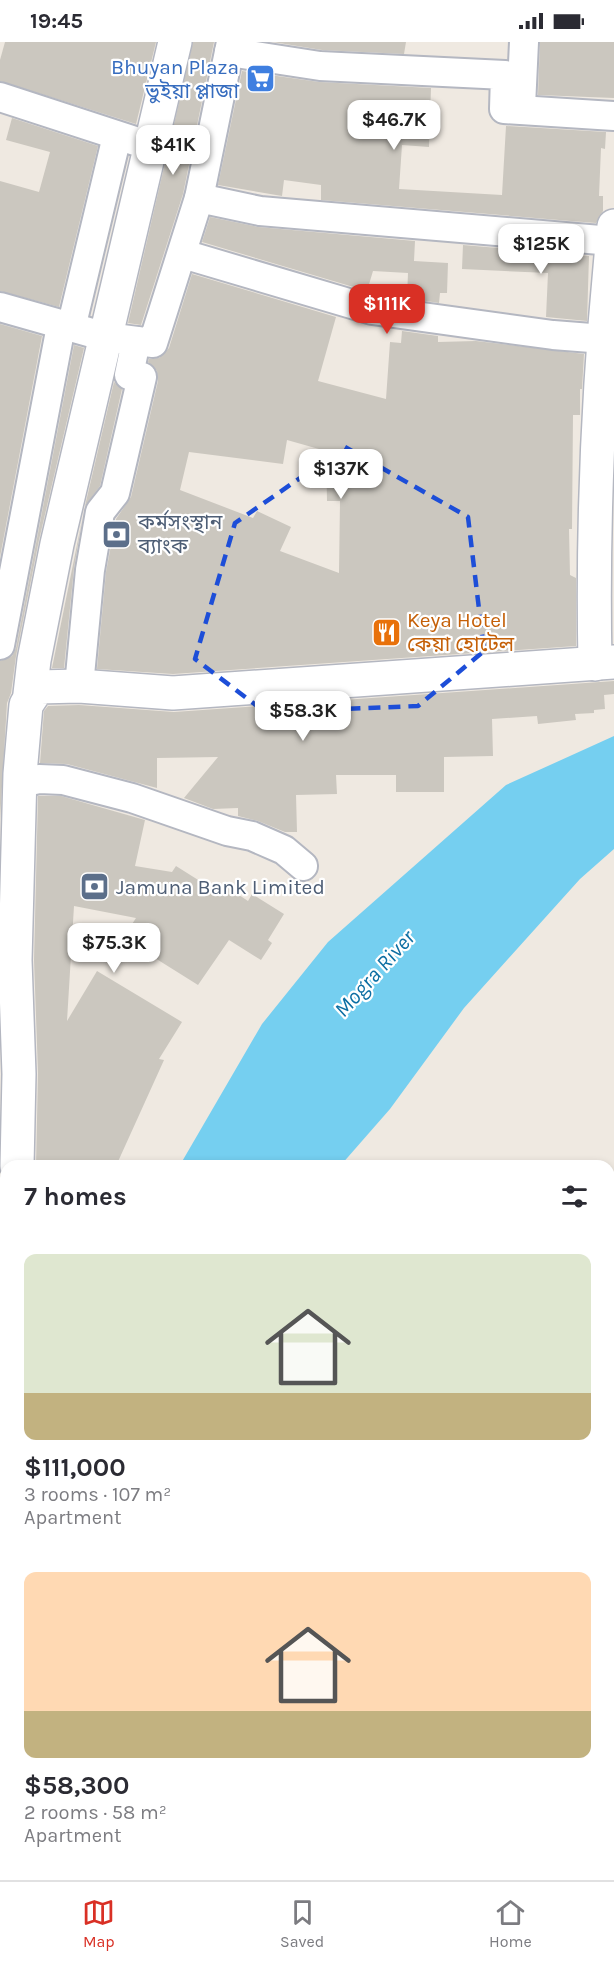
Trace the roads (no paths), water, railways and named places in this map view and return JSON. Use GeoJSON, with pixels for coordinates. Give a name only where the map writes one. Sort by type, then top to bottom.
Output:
{"type":"FeatureCollection","features":[{"type":"Feature","properties":{"kind":"street"},"geometry":{"type":"LineString","coordinates":[[17,1160],[19,1074],[8,958],[13,775],[57,544],[121,339],[152,146],[174,42]]}},
{"type":"Feature","properties":{"kind":"street"},"geometry":{"type":"LineString","coordinates":[[521,110],[524,42]]}},
{"type":"Feature","properties":{"kind":"street"},"geometry":{"type":"LineString","coordinates":[[0,307],[66,327],[121,339],[153,343],[199,198],[230,47],[320,66],[505,75],[504,109],[614,116]]}},
{"type":"Feature","properties":{"kind":"street"},"geometry":{"type":"LineString","coordinates":[[0,97],[152,146]]}},
{"type":"Feature","properties":{"kind":"street"},"geometry":{"type":"LineString","coordinates":[[0,645],[66,327],[117,136]]}},
{"type":"Feature","properties":{"kind":"street"},"geometry":{"type":"LineString","coordinates":[[30,694],[38,687],[49,685],[173,693],[604,663],[593,591],[607,393],[604,339],[613,234],[260,212],[199,198]]}},
{"type":"Feature","properties":{"kind":"street"},"geometry":{"type":"LineString","coordinates":[[183,254],[372,310],[554,335],[604,339]]}},
{"type":"Feature","properties":{"kind":"street"},"geometry":{"type":"LineString","coordinates":[[79,686],[90,570],[100,512],[115,493],[142,377],[129,375],[121,339]]}},
{"type":"Feature","properties":{"kind":"street"},"geometry":{"type":"LineString","coordinates":[[13,775],[63,780],[132,798],[226,831],[252,836],[284,850],[303,866]]}},
{"type":"Feature","properties":{"kind":"water","name":"Mogra River"},"geometry":{"type":"Polygon","coordinates":[[[614,736],[614,849],[580,879],[464,1008],[390,1109],[345,1160],[183,1160],[262,1024],[328,942],[506,785],[614,736]]]}},
{"type":"Feature","properties":{"kind":"place","name":"Bhuyan Plaza ভুইয়া প্লাজা"},"geometry":{"type":"Point","coordinates":[260,79]}},
{"type":"Feature","properties":{"kind":"place","name":"কর্মসংস্থান ব্যাংক"},"geometry":{"type":"Point","coordinates":[117,534]}},
{"type":"Feature","properties":{"kind":"place","name":"Keya Hotel কেয়া হোটেল"},"geometry":{"type":"Point","coordinates":[386,632]}},
{"type":"Feature","properties":{"kind":"place","name":"Jamuna Bank Limited"},"geometry":{"type":"Point","coordinates":[95,887]}}]}
